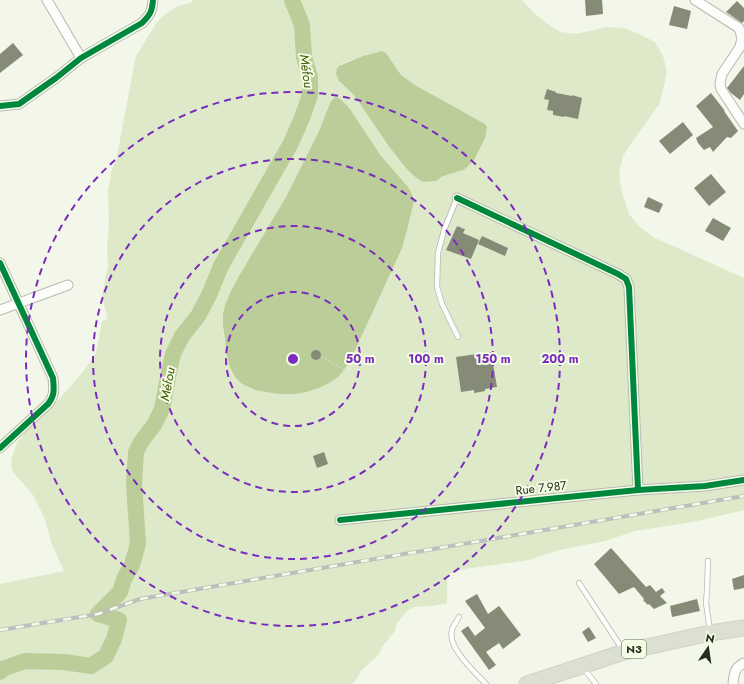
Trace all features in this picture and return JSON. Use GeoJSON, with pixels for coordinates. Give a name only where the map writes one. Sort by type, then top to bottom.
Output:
{"type":"FeatureCollection","features":[{"type":"Feature","properties":{"kind":"highway","name":"N3"},"geometry":{"type":"LineString","coordinates":[[528,684],[624,652],[710,633],[744,628]]}},
{"type":"Feature","properties":{"kind":"street"},"geometry":{"type":"LineString","coordinates":[[47,0],[81,58]]}},
{"type":"Feature","properties":{"kind":"street"},"geometry":{"type":"LineString","coordinates":[[0,106],[19,104],[81,58],[142,23],[150,16],[153,7],[153,0]]}},
{"type":"Feature","properties":{"kind":"street"},"geometry":{"type":"LineString","coordinates":[[695,0],[739,28],[742,38],[740,47],[722,74],[720,83],[721,89],[744,124]]}},
{"type":"Feature","properties":{"kind":"street"},"geometry":{"type":"LineString","coordinates":[[457,198],[626,279],[629,287],[638,490]]}},
{"type":"Feature","properties":{"kind":"street"},"geometry":{"type":"LineString","coordinates":[[0,263],[53,378],[54,387],[52,399],[48,404],[0,448]]}},
{"type":"Feature","properties":{"kind":"street"},"geometry":{"type":"LineString","coordinates":[[0,310],[68,285]]}},
{"type":"Feature","properties":{"kind":"street","name":"Rue 7.987"},"geometry":{"type":"LineString","coordinates":[[340,520],[638,490],[705,486],[744,480]]}},
{"type":"Feature","properties":{"kind":"street"},"geometry":{"type":"LineString","coordinates":[[733,684],[734,673],[738,667],[744,663]]}},
{"type":"Feature","properties":{"kind":"lane"},"geometry":{"type":"LineString","coordinates":[[457,198],[444,230],[438,252],[436,287],[442,304],[458,337]]}},
{"type":"Feature","properties":{"kind":"lane"},"geometry":{"type":"LineString","coordinates":[[708,560],[706,603],[710,633]]}},
{"type":"Feature","properties":{"kind":"lane"},"geometry":{"type":"LineString","coordinates":[[579,582],[624,652]]}},
{"type":"Feature","properties":{"kind":"lane"},"geometry":{"type":"LineString","coordinates":[[459,617],[452,630],[451,638],[454,647],[486,684]]}},
{"type":"Feature","properties":{"kind":"lane"},"geometry":{"type":"LineString","coordinates":[[581,666],[596,684]]}},
{"type":"Feature","properties":{"kind":"path"},"geometry":{"type":"LineString","coordinates":[[456,227],[457,225],[464,229]]}},
{"type":"Feature","properties":{"kind":"path"},"geometry":{"type":"LineString","coordinates":[[511,245],[516,246]]}},
{"type":"Feature","properties":{"kind":"path"},"geometry":{"type":"LineString","coordinates":[[529,314],[532,309],[533,302]]}},
{"type":"Feature","properties":{"kind":"path"},"geometry":{"type":"LineString","coordinates":[[472,343],[473,350]]}},
{"type":"Feature","properties":{"kind":"path"},"geometry":{"type":"LineString","coordinates":[[497,357],[502,356]]}},
{"type":"Feature","properties":{"kind":"path"},"geometry":{"type":"LineString","coordinates":[[322,357],[344,370]]}},
{"type":"Feature","properties":{"kind":"shaded area"},"geometry":{"type":"Polygon","coordinates":[[[193,0],[522,0],[546,23],[560,32],[576,34],[607,27],[624,28],[655,42],[663,56],[667,72],[660,103],[623,156],[619,172],[621,189],[629,214],[640,227],[653,237],[744,278],[744,510],[698,521],[635,531],[605,541],[559,550],[529,560],[464,569],[447,575],[447,603],[414,607],[407,611],[397,623],[395,631],[382,647],[379,654],[361,671],[352,684],[0,684],[0,584],[64,571],[51,542],[45,519],[33,495],[14,473],[11,466],[12,457],[17,443],[27,430],[55,404],[82,373],[96,353],[102,321],[108,319],[102,296],[108,265],[108,190],[112,168],[116,161],[136,56],[157,22],[163,16],[176,7],[192,2],[193,0]],[[382,51],[341,64],[339,81],[354,95],[388,145],[426,182],[437,181],[441,177],[463,170],[487,127],[485,124],[415,85],[401,75],[386,53],[382,51]],[[335,97],[330,103],[319,131],[287,195],[239,276],[225,305],[223,314],[224,338],[235,377],[242,384],[255,390],[279,394],[296,394],[319,388],[352,357],[401,248],[407,230],[389,166],[350,109],[342,99],[335,97]]]}},
{"type":"Feature","properties":{"kind":"shaded area"},"geometry":{"type":"Polygon","coordinates":[[[382,51],[386,53],[401,75],[415,85],[485,124],[487,127],[485,138],[474,160],[466,168],[441,177],[437,181],[421,181],[406,168],[388,145],[354,95],[339,81],[336,74],[339,66],[363,56],[382,51]]]}},
{"type":"Feature","properties":{"kind":"shaded area"},"geometry":{"type":"Polygon","coordinates":[[[335,97],[342,100],[350,109],[381,156],[411,192],[414,201],[407,230],[402,248],[352,357],[339,376],[319,388],[296,394],[279,394],[255,390],[242,384],[235,377],[230,367],[223,325],[225,305],[239,276],[287,195],[319,131],[330,103],[335,97]]]}},
{"type":"Feature","properties":{"kind":"building"},"geometry":{"type":"Polygon","coordinates":[[[585,0],[602,0],[603,14],[586,16],[585,0]]]}},
{"type":"Feature","properties":{"kind":"building"},"geometry":{"type":"Polygon","coordinates":[[[737,1],[744,8],[744,21],[742,23],[726,12],[737,1]]]}},
{"type":"Feature","properties":{"kind":"building"},"geometry":{"type":"Polygon","coordinates":[[[674,6],[691,11],[687,29],[669,25],[674,6]]]}},
{"type":"Feature","properties":{"kind":"building"},"geometry":{"type":"Polygon","coordinates":[[[13,43],[23,55],[0,73],[0,54],[13,43]]]}},
{"type":"Feature","properties":{"kind":"building"},"geometry":{"type":"Polygon","coordinates":[[[744,66],[744,94],[740,100],[727,88],[744,66]]]}},
{"type":"Feature","properties":{"kind":"building"},"geometry":{"type":"Polygon","coordinates":[[[547,89],[556,93],[582,98],[578,119],[553,115],[553,111],[547,110],[549,100],[544,99],[547,89]]]}},
{"type":"Feature","properties":{"kind":"building"},"geometry":{"type":"Polygon","coordinates":[[[711,93],[738,131],[731,138],[727,137],[713,152],[710,147],[704,150],[696,138],[713,127],[696,106],[711,93]]]}},
{"type":"Feature","properties":{"kind":"building"},"geometry":{"type":"Polygon","coordinates":[[[683,122],[693,135],[670,154],[659,141],[683,122]]]}},
{"type":"Feature","properties":{"kind":"building"},"geometry":{"type":"Polygon","coordinates":[[[711,174],[726,192],[709,206],[694,188],[711,174]]]}},
{"type":"Feature","properties":{"kind":"building"},"geometry":{"type":"Polygon","coordinates":[[[648,197],[663,204],[659,213],[644,207],[648,197]]]}},
{"type":"Feature","properties":{"kind":"building"},"geometry":{"type":"Polygon","coordinates":[[[713,218],[731,228],[723,241],[705,231],[713,218]]]}},
{"type":"Feature","properties":{"kind":"building"},"geometry":{"type":"Polygon","coordinates":[[[457,226],[465,229],[463,233],[479,240],[471,259],[446,250],[457,226]]]}},
{"type":"Feature","properties":{"kind":"building"},"geometry":{"type":"Polygon","coordinates":[[[482,236],[508,248],[505,256],[478,244],[482,236]]]}},
{"type":"Feature","properties":{"kind":"building"},"geometry":{"type":"Polygon","coordinates":[[[314,350],[318,350],[320,351],[320,359],[314,360],[311,357],[311,353],[314,350]]]}},
{"type":"Feature","properties":{"kind":"building"},"geometry":{"type":"Polygon","coordinates":[[[491,352],[497,387],[474,393],[474,390],[461,392],[456,357],[491,352]]]}},
{"type":"Feature","properties":{"kind":"building"},"geometry":{"type":"Polygon","coordinates":[[[324,452],[328,464],[317,468],[313,456],[324,452]]]}},
{"type":"Feature","properties":{"kind":"building"},"geometry":{"type":"Polygon","coordinates":[[[611,548],[646,587],[650,585],[656,592],[662,588],[665,592],[660,596],[667,603],[654,609],[643,600],[644,599],[634,587],[619,594],[594,564],[611,548]]]}},
{"type":"Feature","properties":{"kind":"building"},"geometry":{"type":"Polygon","coordinates":[[[744,575],[744,588],[734,590],[732,579],[744,575]]]}},
{"type":"Feature","properties":{"kind":"building"},"geometry":{"type":"Polygon","coordinates":[[[477,594],[488,614],[499,606],[521,635],[503,649],[499,643],[486,652],[496,665],[489,670],[461,631],[468,626],[475,636],[485,628],[465,601],[477,594]]]}},
{"type":"Feature","properties":{"kind":"building"},"geometry":{"type":"Polygon","coordinates":[[[697,599],[700,611],[672,617],[670,606],[697,599]]]}},
{"type":"Feature","properties":{"kind":"building"},"geometry":{"type":"Polygon","coordinates":[[[589,627],[596,638],[588,642],[582,632],[589,627]]]}},
{"type":"Feature","properties":{"kind":"waterway","name":"Méfou"},"geometry":{"type":"LineString","coordinates":[[0,672],[2,669],[25,661],[64,662],[91,666],[106,656],[114,639],[119,620],[98,614],[120,592],[124,579],[132,565],[138,544],[134,483],[136,452],[141,442],[154,425],[162,409],[173,354],[182,336],[198,316],[209,295],[221,266],[291,143],[310,95],[310,77],[304,57],[302,25],[292,0]]}},
{"type":"Feature","properties":{"kind":"railway"},"geometry":{"type":"LineString","coordinates":[[0,630],[98,614],[140,599],[744,496]]}},
{"type":"Feature","properties":{"kind":"cycle path"},"geometry":{"type":"LineString","coordinates":[[0,106],[19,104],[81,58],[142,23],[150,13],[153,0]]}},
{"type":"Feature","properties":{"kind":"cycle path"},"geometry":{"type":"LineString","coordinates":[[457,198],[626,279],[629,287],[638,490]]}},
{"type":"Feature","properties":{"kind":"cycle path"},"geometry":{"type":"LineString","coordinates":[[0,263],[53,378],[54,389],[52,398],[48,404],[0,448]]}},
{"type":"Feature","properties":{"kind":"cycle path"},"geometry":{"type":"LineString","coordinates":[[340,520],[638,490],[705,486],[744,480]]}}]}
